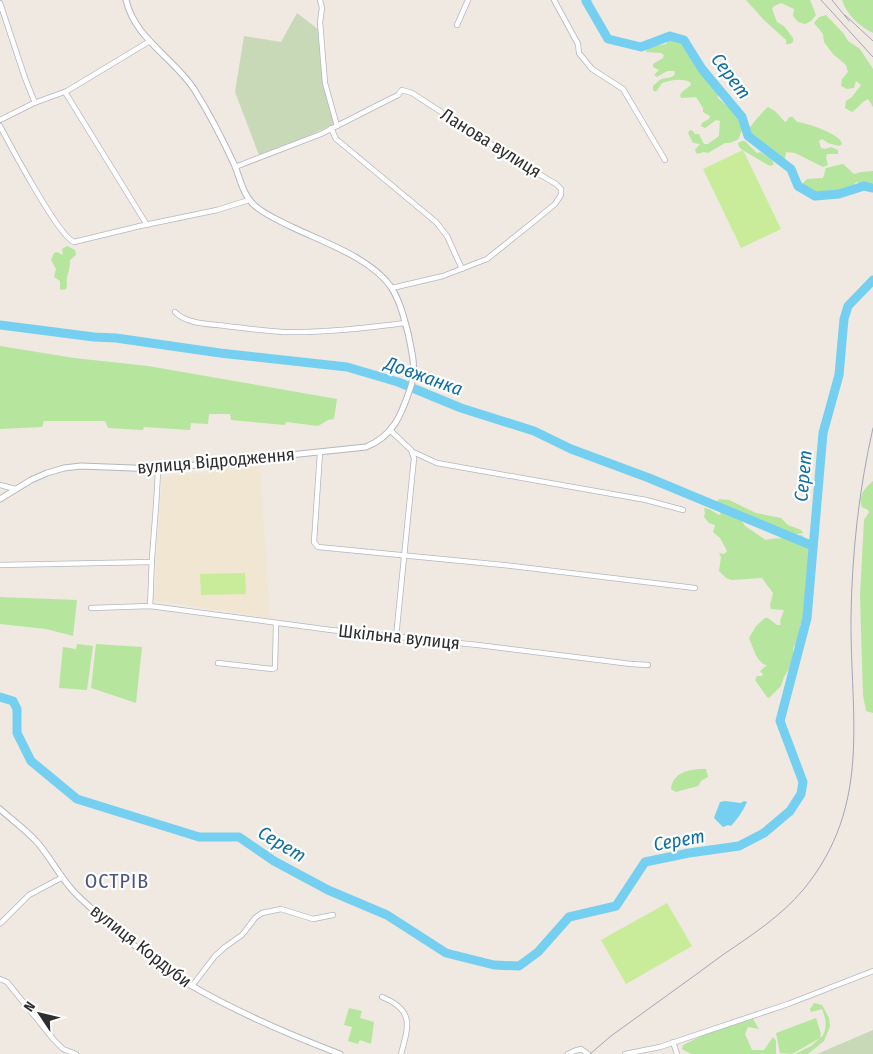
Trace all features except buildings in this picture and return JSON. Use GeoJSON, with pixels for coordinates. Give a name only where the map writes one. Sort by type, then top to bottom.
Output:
{"type":"FeatureCollection","features":[{"type":"Feature","properties":{"kind":"street"},"geometry":{"type":"LineString","coordinates":[[126,0],[132,19],[193,88],[235,167],[249,200],[270,216],[361,261],[383,278],[392,288],[402,310],[414,366],[413,381],[391,431],[413,452],[437,463],[646,500],[684,510]]}},
{"type":"Feature","properties":{"kind":"street"},"geometry":{"type":"LineString","coordinates":[[320,0],[322,8],[320,22],[325,83],[337,126]]}},
{"type":"Feature","properties":{"kind":"street"},"geometry":{"type":"LineString","coordinates":[[457,25],[468,0]]}},
{"type":"Feature","properties":{"kind":"street"},"geometry":{"type":"LineString","coordinates":[[554,0],[578,44],[579,53],[592,69],[623,89],[665,160]]}},
{"type":"Feature","properties":{"kind":"street"},"geometry":{"type":"LineString","coordinates":[[0,2],[25,78],[35,102]]}},
{"type":"Feature","properties":{"kind":"street"},"geometry":{"type":"LineString","coordinates":[[0,120],[35,102],[65,92],[87,81],[150,41]]}},
{"type":"Feature","properties":{"kind":"street","name":"Ланова вулиця"},"geometry":{"type":"LineString","coordinates":[[235,167],[284,149],[337,126],[386,102],[398,95],[402,90],[412,93],[561,189],[561,195],[554,204],[487,259],[443,276],[392,288]]}},
{"type":"Feature","properties":{"kind":"street"},"geometry":{"type":"LineString","coordinates":[[65,92],[147,225]]}},
{"type":"Feature","properties":{"kind":"street"},"geometry":{"type":"LineString","coordinates":[[0,126],[32,185],[70,241],[74,242],[217,210],[249,200]]}},
{"type":"Feature","properties":{"kind":"street"},"geometry":{"type":"LineString","coordinates":[[331,128],[336,139],[346,148],[436,222],[447,236],[462,269]]}},
{"type":"Feature","properties":{"kind":"street"},"geometry":{"type":"LineString","coordinates":[[175,312],[180,318],[283,332],[405,323]]}},
{"type":"Feature","properties":{"kind":"street","name":"вулиця Відродження"},"geometry":{"type":"LineString","coordinates":[[0,499],[47,472],[64,468],[81,466],[158,469],[366,447],[377,442],[391,431]]}},
{"type":"Feature","properties":{"kind":"street"},"geometry":{"type":"LineString","coordinates":[[320,452],[314,542],[315,545],[323,548],[503,565],[695,588]]}},
{"type":"Feature","properties":{"kind":"street"},"geometry":{"type":"LineString","coordinates":[[396,637],[413,452]]}},
{"type":"Feature","properties":{"kind":"street"},"geometry":{"type":"LineString","coordinates":[[150,606],[157,512],[158,469]]}},
{"type":"Feature","properties":{"kind":"street"},"geometry":{"type":"LineString","coordinates":[[0,485],[15,489]]}},
{"type":"Feature","properties":{"kind":"street"},"geometry":{"type":"LineString","coordinates":[[0,565],[152,562]]}},
{"type":"Feature","properties":{"kind":"street","name":"Шкільна вулиця"},"geometry":{"type":"LineString","coordinates":[[91,608],[150,606],[276,624],[648,665]]}},
{"type":"Feature","properties":{"kind":"street"},"geometry":{"type":"LineString","coordinates":[[218,663],[275,668],[276,624]]}},
{"type":"Feature","properties":{"kind":"street","name":"вулиця Кордуби"},"geometry":{"type":"LineString","coordinates":[[0,809],[36,842],[56,867],[61,878],[79,897],[131,941],[192,986],[294,1036],[340,1054]]}},
{"type":"Feature","properties":{"kind":"street"},"geometry":{"type":"LineString","coordinates":[[0,924],[29,896],[61,878]]}},
{"type":"Feature","properties":{"kind":"street"},"geometry":{"type":"LineString","coordinates":[[192,986],[215,956],[224,947],[242,935],[255,918],[262,913],[280,909],[313,919],[333,915]]}},
{"type":"Feature","properties":{"kind":"street"},"geometry":{"type":"LineString","coordinates":[[625,1054],[673,1042],[788,1004],[873,971]]}},
{"type":"Feature","properties":{"kind":"street"},"geometry":{"type":"LineString","coordinates":[[0,979],[7,982],[63,1049],[76,1054]]}},
{"type":"Feature","properties":{"kind":"street"},"geometry":{"type":"LineString","coordinates":[[382,997],[395,1002],[407,1017],[408,1032],[401,1054]]}},
{"type":"Feature","properties":{"kind":"street"},"geometry":{"type":"LineString","coordinates":[[673,1042],[677,1054]]}},
{"type":"Feature","properties":{"kind":"street"},"geometry":{"type":"LineString","coordinates":[[568,1054],[582,1049],[588,1054]]}},
{"type":"Feature","properties":{"kind":"shaded area"},"geometry":{"type":"Polygon","coordinates":[[[260,467],[270,618],[154,600],[162,477],[260,467]]]}},
{"type":"Feature","properties":{"kind":"green space"},"geometry":{"type":"Polygon","coordinates":[[[746,0],[810,0],[816,15],[805,24],[798,22],[793,16],[794,9],[781,3],[774,6],[772,9],[777,22],[784,26],[793,38],[793,42],[786,44],[786,40],[746,0]]]}},
{"type":"Feature","properties":{"kind":"green space"},"geometry":{"type":"Polygon","coordinates":[[[842,0],[873,0],[873,33],[854,20],[842,0]]]}},
{"type":"Feature","properties":{"kind":"green space"},"geometry":{"type":"Polygon","coordinates":[[[297,13],[319,30],[324,87],[334,124],[259,155],[235,92],[244,36],[281,42],[297,13]]]}},
{"type":"Feature","properties":{"kind":"green space"},"geometry":{"type":"Polygon","coordinates":[[[826,15],[848,41],[860,49],[873,69],[873,107],[868,99],[852,112],[845,108],[846,101],[852,97],[861,85],[856,81],[854,88],[847,89],[841,86],[842,79],[848,72],[846,65],[833,54],[824,42],[823,34],[814,23],[819,17],[826,15]]]}},
{"type":"Feature","properties":{"kind":"green space"},"geometry":{"type":"Polygon","coordinates":[[[676,39],[695,57],[699,72],[717,91],[718,98],[744,124],[737,140],[725,143],[708,153],[697,154],[695,150],[700,144],[693,143],[688,133],[690,130],[695,134],[699,134],[704,144],[708,144],[719,136],[720,121],[716,120],[705,128],[701,126],[710,116],[703,112],[703,108],[696,97],[681,98],[680,95],[691,85],[690,82],[680,80],[669,81],[662,83],[656,92],[653,90],[653,86],[661,79],[672,77],[675,74],[674,71],[667,71],[657,77],[654,75],[659,70],[653,67],[653,64],[663,58],[664,55],[646,52],[646,48],[666,44],[668,41],[676,39]]]}},
{"type":"Feature","properties":{"kind":"green space"},"geometry":{"type":"Polygon","coordinates":[[[768,107],[775,111],[785,122],[789,117],[793,117],[797,122],[808,124],[836,136],[842,144],[839,146],[822,139],[819,141],[821,148],[831,147],[838,150],[838,154],[827,154],[828,165],[823,167],[795,153],[786,152],[785,159],[778,159],[767,154],[749,129],[768,107]]]}},
{"type":"Feature","properties":{"kind":"green space"},"geometry":{"type":"Polygon","coordinates":[[[745,141],[757,153],[760,152],[772,160],[774,164],[768,165],[741,149],[738,143],[745,141]]]}},
{"type":"Feature","properties":{"kind":"green space"},"geometry":{"type":"Polygon","coordinates":[[[743,150],[781,229],[741,248],[703,169],[743,150]]]}},
{"type":"Feature","properties":{"kind":"green space"},"geometry":{"type":"Polygon","coordinates":[[[843,164],[854,174],[873,171],[873,183],[864,186],[857,182],[844,192],[826,197],[814,194],[804,187],[803,183],[807,179],[823,178],[826,168],[843,164]]]}},
{"type":"Feature","properties":{"kind":"green space"},"geometry":{"type":"Polygon","coordinates":[[[67,246],[75,250],[76,255],[70,260],[67,288],[62,290],[60,289],[60,281],[54,277],[56,269],[51,260],[54,253],[57,252],[63,255],[62,249],[67,246]]]}},
{"type":"Feature","properties":{"kind":"green space"},"geometry":{"type":"Polygon","coordinates":[[[0,346],[74,358],[148,366],[337,399],[334,419],[318,426],[286,422],[285,425],[231,420],[230,414],[209,414],[208,424],[191,423],[190,430],[144,427],[143,430],[108,428],[105,421],[44,421],[42,427],[0,429],[0,346]]]}},
{"type":"Feature","properties":{"kind":"green space"},"geometry":{"type":"Polygon","coordinates":[[[873,481],[873,713],[866,711],[863,695],[860,596],[864,520],[869,512],[862,507],[860,499],[865,489],[873,481]]]}},
{"type":"Feature","properties":{"kind":"green space"},"geometry":{"type":"Polygon","coordinates":[[[719,499],[729,500],[756,513],[781,518],[788,525],[801,530],[803,533],[787,536],[766,531],[742,521],[745,526],[766,540],[802,535],[813,552],[811,570],[813,580],[805,595],[808,610],[800,625],[800,638],[793,648],[794,661],[781,686],[769,698],[755,680],[757,676],[762,676],[763,674],[760,671],[767,665],[758,658],[749,638],[756,626],[765,618],[768,618],[777,625],[781,625],[780,621],[784,610],[771,609],[773,593],[762,578],[731,580],[719,571],[721,557],[719,553],[724,554],[727,551],[720,538],[713,532],[715,525],[709,523],[704,517],[704,508],[719,515],[721,514],[715,504],[719,499]]]}},
{"type":"Feature","properties":{"kind":"green space"},"geometry":{"type":"Polygon","coordinates":[[[245,573],[246,594],[201,595],[200,574],[245,573]]]}},
{"type":"Feature","properties":{"kind":"green space"},"geometry":{"type":"Polygon","coordinates":[[[0,597],[77,600],[73,636],[46,629],[0,624],[0,597]]]}},
{"type":"Feature","properties":{"kind":"green space"},"geometry":{"type":"Polygon","coordinates":[[[77,644],[93,646],[87,690],[59,688],[63,647],[76,649],[77,644]]]}},
{"type":"Feature","properties":{"kind":"green space"},"geometry":{"type":"Polygon","coordinates":[[[96,644],[142,647],[136,703],[91,688],[96,644]]]}},
{"type":"Feature","properties":{"kind":"green space"},"geometry":{"type":"Polygon","coordinates":[[[706,769],[708,777],[702,780],[698,786],[676,792],[671,789],[675,778],[684,772],[706,769]]]}},
{"type":"Feature","properties":{"kind":"green space"},"geometry":{"type":"Polygon","coordinates":[[[667,903],[692,946],[626,984],[601,940],[667,903]]]}},
{"type":"Feature","properties":{"kind":"green space"},"geometry":{"type":"Polygon","coordinates":[[[814,1003],[822,1005],[829,1018],[830,1026],[824,1041],[808,1054],[795,1054],[811,1046],[820,1038],[792,1054],[780,1053],[776,1033],[816,1018],[821,1034],[820,1037],[822,1037],[826,1026],[825,1020],[822,1009],[811,1012],[810,1009],[814,1003]]]}},
{"type":"Feature","properties":{"kind":"green space"},"geometry":{"type":"Polygon","coordinates":[[[349,1008],[362,1011],[360,1018],[374,1022],[371,1044],[360,1040],[358,1044],[348,1041],[352,1027],[344,1025],[349,1008]]]}},
{"type":"Feature","properties":{"kind":"green space"},"geometry":{"type":"Polygon","coordinates":[[[753,1019],[759,1029],[748,1027],[745,1034],[752,1050],[764,1050],[773,1037],[776,1041],[776,1054],[691,1054],[682,1049],[683,1045],[712,1031],[753,1019]]]}},
{"type":"Feature","properties":{"kind":"green space"},"geometry":{"type":"Polygon","coordinates":[[[873,1030],[873,1054],[817,1054],[873,1030]]]}},
{"type":"Feature","properties":{"kind":"water"},"geometry":{"type":"Polygon","coordinates":[[[720,802],[747,802],[731,826],[723,827],[714,818],[720,802]]]}},
{"type":"Feature","properties":{"kind":"waterway","name":"Серет"},"geometry":{"type":"LineString","coordinates":[[587,0],[608,39],[641,47],[670,36],[684,40],[702,69],[742,117],[748,136],[791,169],[798,186],[815,196],[839,194],[864,186],[873,188]]}},
{"type":"Feature","properties":{"kind":"waterway","name":"Серет"},"geometry":{"type":"LineString","coordinates":[[0,697],[13,701],[17,709],[17,733],[31,761],[77,799],[199,837],[239,837],[274,861],[328,890],[387,915],[446,953],[494,965],[519,966],[538,952],[569,917],[616,906],[645,862],[739,846],[764,833],[790,811],[801,794],[803,782],[780,721],[807,618],[823,433],[839,375],[844,319],[848,306],[873,280]]}},
{"type":"Feature","properties":{"kind":"waterway","name":"Довжанка"},"geometry":{"type":"LineString","coordinates":[[0,325],[347,367],[398,382],[461,408],[534,431],[571,449],[649,478],[813,546]]}},
{"type":"Feature","properties":{"kind":"railway"},"geometry":{"type":"LineString","coordinates":[[821,0],[873,57]]}},
{"type":"Feature","properties":{"kind":"railway"},"geometry":{"type":"LineString","coordinates":[[832,0],[849,21]]}},
{"type":"Feature","properties":{"kind":"railway"},"geometry":{"type":"LineString","coordinates":[[845,15],[873,41]]}},
{"type":"Feature","properties":{"kind":"railway"},"geometry":{"type":"LineString","coordinates":[[590,1054],[611,1036],[776,917],[803,890],[825,858],[840,826],[849,793],[853,759],[851,616],[853,569],[860,498],[873,428]]}},
{"type":"Feature","properties":{"kind":"district","name":"ОСТРІВ"},"geometry":{"type":"Point","coordinates":[117,881]}}]}
